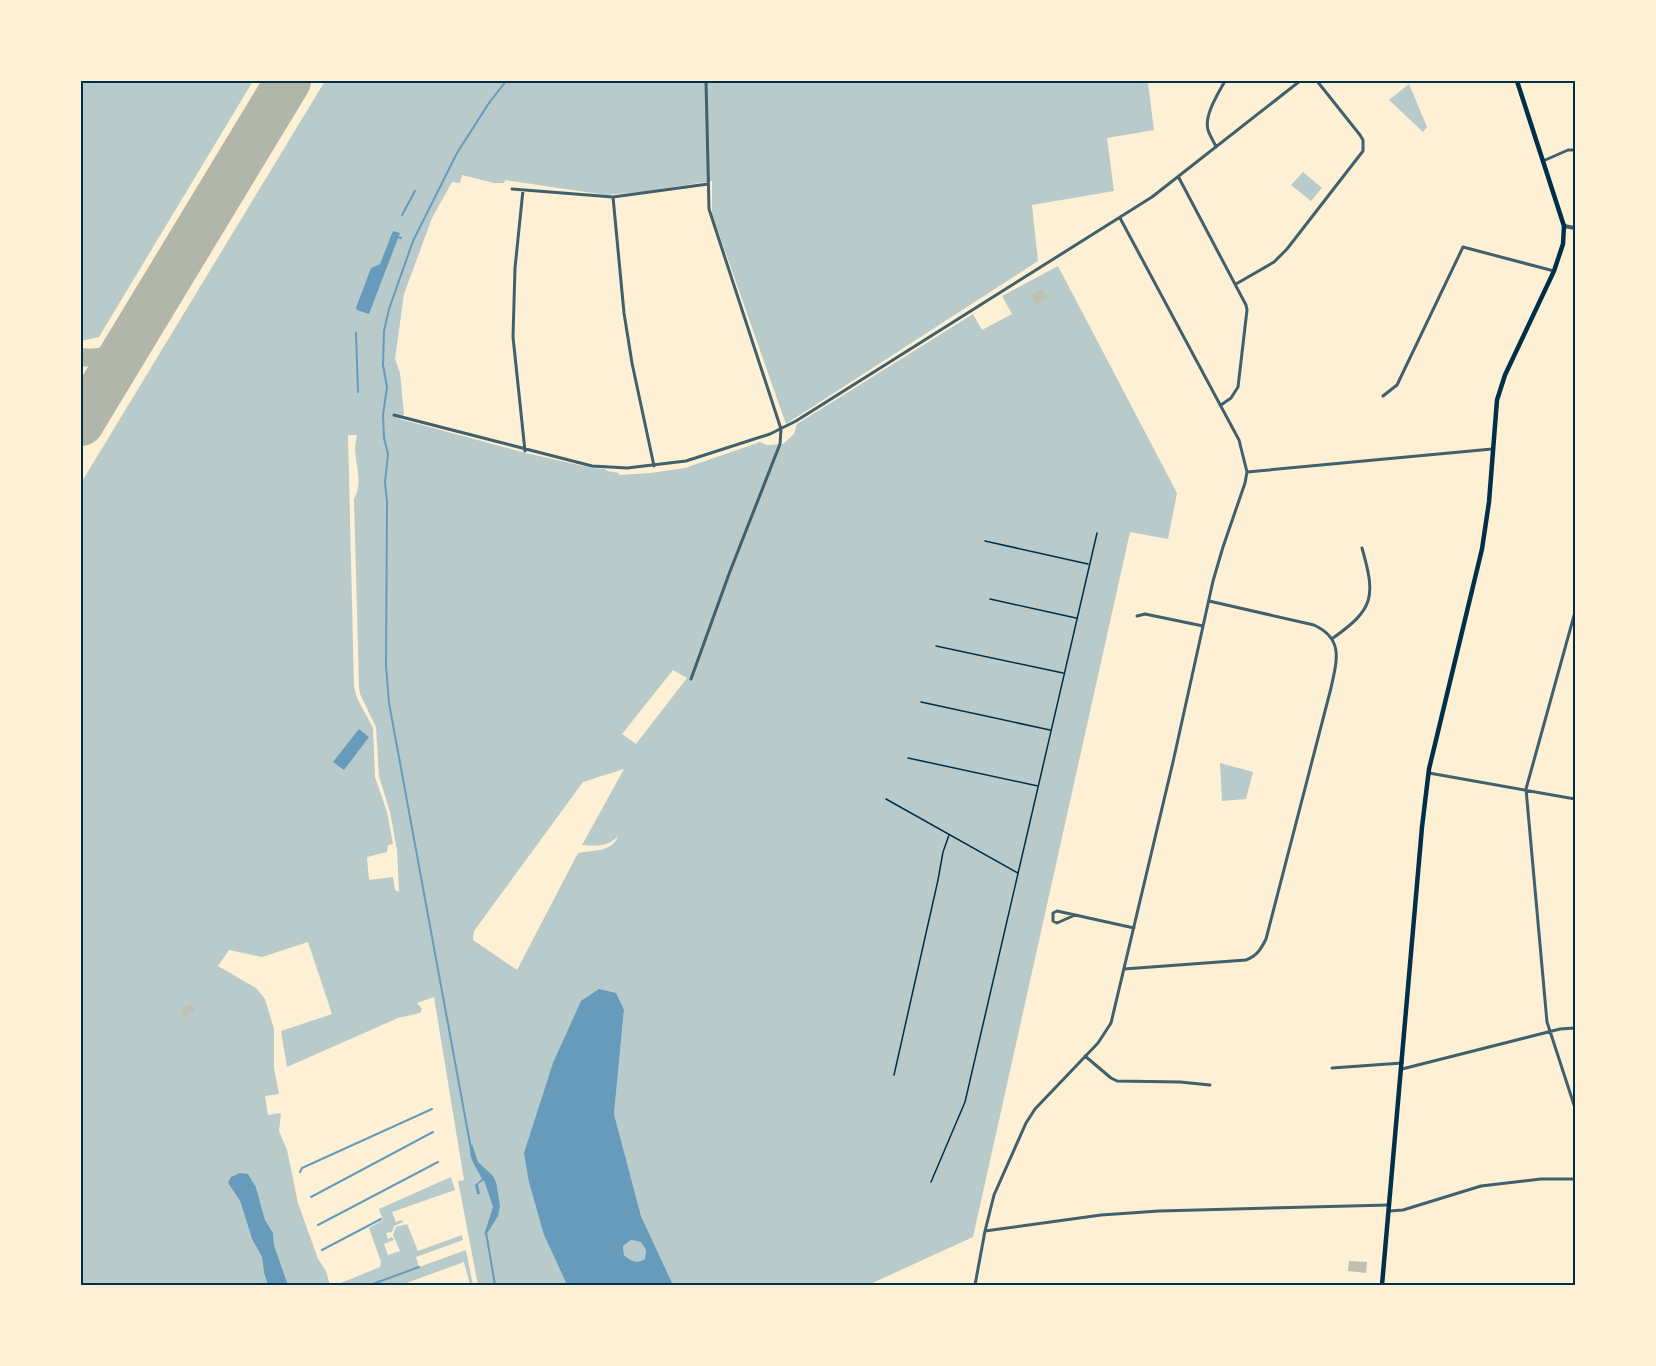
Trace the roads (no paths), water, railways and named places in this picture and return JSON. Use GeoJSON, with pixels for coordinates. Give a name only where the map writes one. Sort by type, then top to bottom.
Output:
{"type":"FeatureCollection","features":[{"type":"Feature","properties":{"kind":"main road"},"geometry":{"type":"LineString","coordinates":[[1382,1285],[1428,772],[1482,549],[1489,502],[1497,400],[1505,375],[1554,271],[1563,244],[1564,226],[1517,81]]}},
{"type":"Feature","properties":{"kind":"street"},"geometry":{"type":"LineString","coordinates":[[692,679],[729,574],[780,444],[781,429],[711,216],[708,184],[706,81]]}},
{"type":"Feature","properties":{"kind":"street"},"geometry":{"type":"LineString","coordinates":[[1216,147],[1207,123],[1225,81]]}},
{"type":"Feature","properties":{"kind":"street"},"geometry":{"type":"LineString","coordinates":[[394,415],[525,451],[592,466],[627,468],[686,461],[781,429],[1120,218],[1179,177],[1300,81]]}},
{"type":"Feature","properties":{"kind":"street"},"geometry":{"type":"LineString","coordinates":[[1236,284],[1274,262],[1287,249],[1363,151],[1363,140],[1360,135],[1317,81]]}},
{"type":"Feature","properties":{"kind":"street"},"geometry":{"type":"LineString","coordinates":[[1544,161],[1568,150],[1575,150]]}},
{"type":"Feature","properties":{"kind":"street"},"geometry":{"type":"LineString","coordinates":[[1179,177],[1236,284],[1247,310],[1240,376],[1235,394],[1221,405]]}},
{"type":"Feature","properties":{"kind":"street"},"geometry":{"type":"LineString","coordinates":[[512,189],[613,197],[708,184]]}},
{"type":"Feature","properties":{"kind":"street"},"geometry":{"type":"LineString","coordinates":[[523,190],[515,268],[513,337],[525,451]]}},
{"type":"Feature","properties":{"kind":"street"},"geometry":{"type":"LineString","coordinates":[[613,197],[629,343],[654,466]]}},
{"type":"Feature","properties":{"kind":"street"},"geometry":{"type":"LineString","coordinates":[[975,1285],[984,1231],[994,1195],[1026,1123],[1035,1109],[1105,1034],[1111,1023],[1186,709],[1209,601],[1223,547],[1242,498],[1246,472],[1239,440],[1120,218]]}},
{"type":"Feature","properties":{"kind":"street"},"geometry":{"type":"LineString","coordinates":[[1564,226],[1575,228]]}},
{"type":"Feature","properties":{"kind":"street"},"geometry":{"type":"LineString","coordinates":[[1383,396],[1397,385],[1463,247],[1554,271]]}},
{"type":"Feature","properties":{"kind":"street"},"geometry":{"type":"LineString","coordinates":[[1246,472],[1492,449]]}},
{"type":"Feature","properties":{"kind":"street"},"geometry":{"type":"LineString","coordinates":[[1333,638],[1355,622],[1365,610],[1369,600],[1369,570],[1362,548]]}},
{"type":"Feature","properties":{"kind":"street"},"geometry":{"type":"LineString","coordinates":[[1124,969],[1246,960],[1257,955],[1266,939],[1331,688],[1337,659],[1333,638],[1314,625],[1209,601]]}},
{"type":"Feature","properties":{"kind":"street"},"geometry":{"type":"LineString","coordinates":[[1575,612],[1526,789],[1547,1022],[1575,1108]]}},
{"type":"Feature","properties":{"kind":"street"},"geometry":{"type":"LineString","coordinates":[[1137,616],[1145,614],[1203,626]]}},
{"type":"Feature","properties":{"kind":"street"},"geometry":{"type":"LineString","coordinates":[[1428,772],[1575,799]]}},
{"type":"Feature","properties":{"kind":"street"},"geometry":{"type":"LineString","coordinates":[[1075,915],[1057,922],[1051,917],[1057,910],[1134,928]]}},
{"type":"Feature","properties":{"kind":"street"},"geometry":{"type":"LineString","coordinates":[[1401,1070],[1550,1032],[1575,1029]]}},
{"type":"Feature","properties":{"kind":"street"},"geometry":{"type":"LineString","coordinates":[[1085,1056],[1111,1078],[1118,1081],[1210,1085]]}},
{"type":"Feature","properties":{"kind":"street"},"geometry":{"type":"LineString","coordinates":[[1332,1068],[1402,1062]]}},
{"type":"Feature","properties":{"kind":"street"},"geometry":{"type":"LineString","coordinates":[[984,1231],[1101,1215],[1159,1211],[1389,1208],[1403,1210],[1480,1186],[1529,1180],[1575,1179]]}},
{"type":"Feature","properties":{"kind":"water"},"geometry":{"type":"Polygon","coordinates":[[[393,231],[400,233],[369,314],[357,310],[371,268],[380,264],[393,231]]]}},
{"type":"Feature","properties":{"kind":"water"},"geometry":{"type":"Polygon","coordinates":[[[359,729],[369,737],[344,770],[333,762],[359,729]]]}},
{"type":"Feature","properties":{"kind":"water"},"geometry":{"type":"Polygon","coordinates":[[[599,989],[616,993],[624,1010],[614,1114],[641,1216],[673,1285],[567,1285],[544,1235],[529,1182],[524,1153],[553,1063],[581,1001],[599,989]],[[631,1240],[623,1246],[624,1255],[634,1261],[645,1259],[646,1250],[641,1242],[631,1240]]]}},
{"type":"Feature","properties":{"kind":"water"},"geometry":{"type":"Polygon","coordinates":[[[472,1144],[478,1162],[496,1182],[500,1206],[498,1216],[484,1235],[493,1207],[484,1180],[478,1184],[480,1194],[477,1194],[475,1185],[482,1179],[471,1158],[472,1144]]]}},
{"type":"Feature","properties":{"kind":"water"},"geometry":{"type":"Polygon","coordinates":[[[240,1173],[248,1174],[256,1187],[265,1220],[273,1233],[274,1245],[288,1285],[268,1285],[262,1257],[252,1239],[240,1201],[228,1183],[231,1177],[240,1173]]]}},
{"type":"Feature","properties":{"kind":"waterway"},"geometry":{"type":"LineString","coordinates":[[471,1149],[389,703],[386,665],[387,502],[385,482],[388,454],[384,438],[383,415],[387,387],[383,365],[384,331],[389,309],[413,241],[457,153],[506,81]]}},
{"type":"Feature","properties":{"kind":"waterway"},"geometry":{"type":"LineString","coordinates":[[402,215],[415,191]]}},
{"type":"Feature","properties":{"kind":"waterway"},"geometry":{"type":"LineString","coordinates":[[356,333],[358,392]]}},
{"type":"Feature","properties":{"kind":"waterway"},"geometry":{"type":"LineString","coordinates":[[300,1172],[302,1168],[432,1109]]}},
{"type":"Feature","properties":{"kind":"waterway"},"geometry":{"type":"LineString","coordinates":[[311,1197],[433,1132]]}},
{"type":"Feature","properties":{"kind":"waterway"},"geometry":{"type":"LineString","coordinates":[[318,1225],[438,1162]]}},
{"type":"Feature","properties":{"kind":"waterway"},"geometry":{"type":"LineString","coordinates":[[322,1250],[381,1219]]}},
{"type":"Feature","properties":{"kind":"waterway"},"geometry":{"type":"LineString","coordinates":[[486,1232],[495,1285]]}},
{"type":"Feature","properties":{"kind":"waterway"},"geometry":{"type":"LineString","coordinates":[[370,1285],[419,1267]]}}]}
